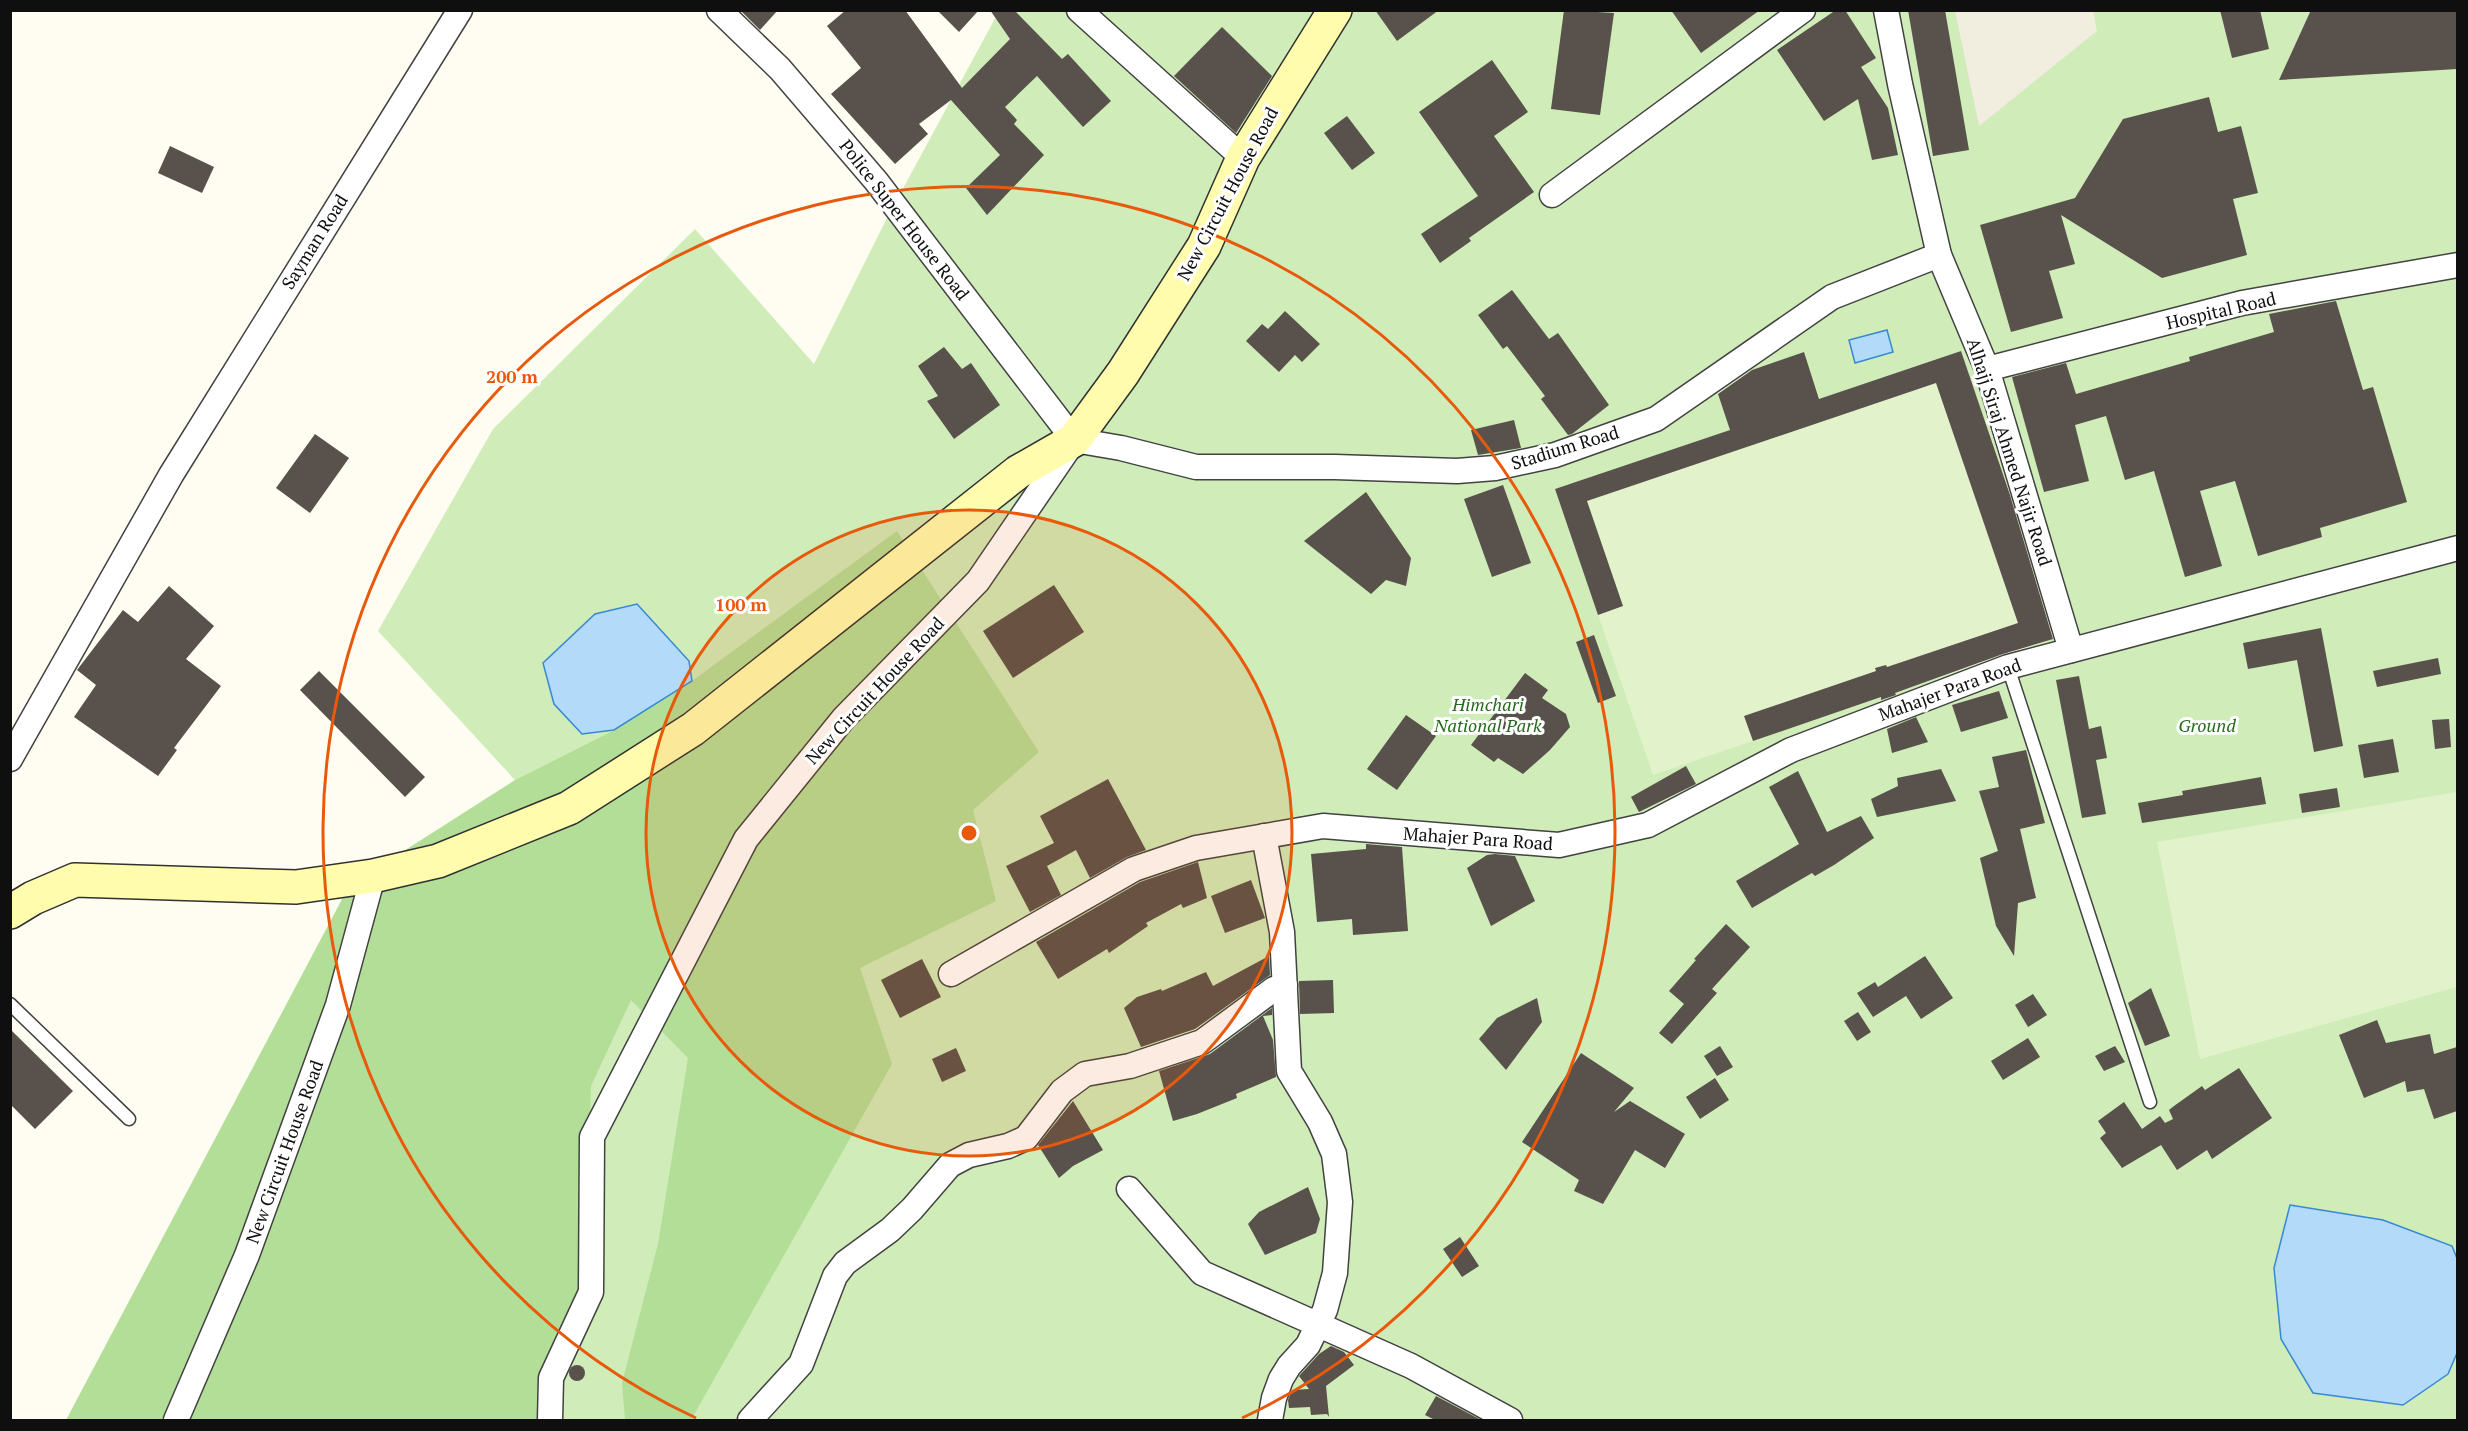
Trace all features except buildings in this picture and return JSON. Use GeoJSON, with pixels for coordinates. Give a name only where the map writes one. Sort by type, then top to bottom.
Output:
{"type":"FeatureCollection","features":[{"type":"Feature","properties":{"kind":"street","name":"Sayman Road"},"geometry":{"type":"LineString","coordinates":[[10,759],[171,475],[460,10]]}},
{"type":"Feature","properties":{"kind":"street","name":"Police Super House Road"},"geometry":{"type":"LineString","coordinates":[[719,10],[780,69],[876,181],[1074,440]]}},
{"type":"Feature","properties":{"kind":"street"},"geometry":{"type":"LineString","coordinates":[[1079,10],[1243,158]]}},
{"type":"Feature","properties":{"kind":"street","name":"New Circuit House Road"},"geometry":{"type":"LineString","coordinates":[[550,1420],[551,1378],[591,1292],[592,1137],[746,839],[843,719],[978,581],[1074,440],[1123,373],[1204,246],[1243,158],[1335,10]]}},
{"type":"Feature","properties":{"kind":"street"},"geometry":{"type":"LineString","coordinates":[[1552,195],[1803,10]]}},
{"type":"Feature","properties":{"kind":"street","name":"Alhajj Siraj Ahmed Najir Road"},"geometry":{"type":"LineString","coordinates":[[1886,10],[1900,84],[1939,255],[1987,369],[2071,650]]}},
{"type":"Feature","properties":{"kind":"street","name":"Stadium Road"},"geometry":{"type":"LineString","coordinates":[[1074,440],[1121,448],[1196,467],[1335,467],[1457,471],[1495,468],[1555,455],[1656,419],[1832,297],[1939,255]]}},
{"type":"Feature","properties":{"kind":"street","name":"Hospital Road"},"geometry":{"type":"LineString","coordinates":[[1987,369],[2242,303],[2457,266]]}},
{"type":"Feature","properties":{"kind":"street"},"geometry":{"type":"LineString","coordinates":[[10,912],[33,898],[75,880],[296,887],[373,876],[438,861],[569,808],[693,729],[1018,472],[1074,440]]}},
{"type":"Feature","properties":{"kind":"street","name":"Mahajer Para Road"},"geometry":{"type":"LineString","coordinates":[[951,974],[1134,869],[1196,848],[1323,826],[1558,845],[1648,825],[1791,750],[2008,667],[2457,548]]}},
{"type":"Feature","properties":{"kind":"street"},"geometry":{"type":"LineString","coordinates":[[1264,836],[1282,932],[1289,1071],[1320,1122],[1334,1154],[1340,1202],[1335,1273],[1319,1325],[1308,1345],[1281,1379],[1274,1398],[1270,1420]]}},
{"type":"Feature","properties":{"kind":"street","name":"New Circuit House Road"},"geometry":{"type":"LineString","coordinates":[[176,1420],[247,1255],[334,1015],[373,876]]}},
{"type":"Feature","properties":{"kind":"street"},"geometry":{"type":"LineString","coordinates":[[750,1420],[801,1364],[835,1276],[845,1263],[890,1230],[912,1209],[950,1165],[969,1155],[1008,1146],[1026,1138],[1062,1091],[1085,1074],[1130,1066],[1202,1042],[1275,989],[1285,985]]}},
{"type":"Feature","properties":{"kind":"street"},"geometry":{"type":"LineString","coordinates":[[1130,1189],[1202,1273],[1411,1366],[1510,1420]]}},
{"type":"Feature","properties":{"kind":"lane"},"geometry":{"type":"LineString","coordinates":[[2008,667],[2150,1102]]}},
{"type":"Feature","properties":{"kind":"lane"},"geometry":{"type":"LineString","coordinates":[[10,1005],[129,1119]]}},
{"type":"Feature","properties":{"kind":"green space","name":"Himchari National Park"},"geometry":{"type":"Polygon","coordinates":[[[999,11],[2457,11],[2457,1420],[283,1420],[614,730],[515,780],[378,631],[493,429],[695,229],[814,364],[886,220],[999,11]]]}},
{"type":"Feature","properties":{"kind":"green space"},"geometry":{"type":"Polygon","coordinates":[[[1961,351],[2058,637],[1653,775],[1555,489],[1730,430],[1714,383],[1804,352],[1820,399],[1961,351]]]}},
{"type":"Feature","properties":{"kind":"green space"},"geometry":{"type":"Polygon","coordinates":[[[897,531],[1039,752],[973,810],[996,901],[860,968],[892,1064],[691,1420],[625,1420],[622,1383],[658,1244],[688,1058],[631,1000],[591,1086],[585,1290],[545,1420],[66,1420],[349,886],[515,780],[614,730],[692,681],[897,531]]]}},
{"type":"Feature","properties":{"kind":"green space"},"geometry":{"type":"Polygon","coordinates":[[[2457,792],[2457,987],[2200,1059],[2157,842],[2457,792]]]}},
{"type":"Feature","properties":{"kind":"shaded area"},"geometry":{"type":"Polygon","coordinates":[[[1955,11],[2093,11],[2097,31],[1979,126],[1955,11]]]}},
{"type":"Feature","properties":{"kind":"water"},"geometry":{"type":"Polygon","coordinates":[[[1887,330],[1893,352],[1855,363],[1849,340],[1887,330]]]}},
{"type":"Feature","properties":{"kind":"water"},"geometry":{"type":"Polygon","coordinates":[[[637,604],[689,661],[692,681],[614,730],[582,734],[554,704],[543,663],[595,614],[637,604]]]}},
{"type":"Feature","properties":{"kind":"water"},"geometry":{"type":"Polygon","coordinates":[[[2290,1205],[2383,1220],[2452,1246],[2458,1261],[2457,1353],[2448,1374],[2403,1405],[2313,1393],[2281,1339],[2274,1268],[2290,1205]]]}},
{"type":"Feature","properties":{"kind":"park label","name":"Ground"},"geometry":{"type":"Point","coordinates":[2207,726]}}]}
